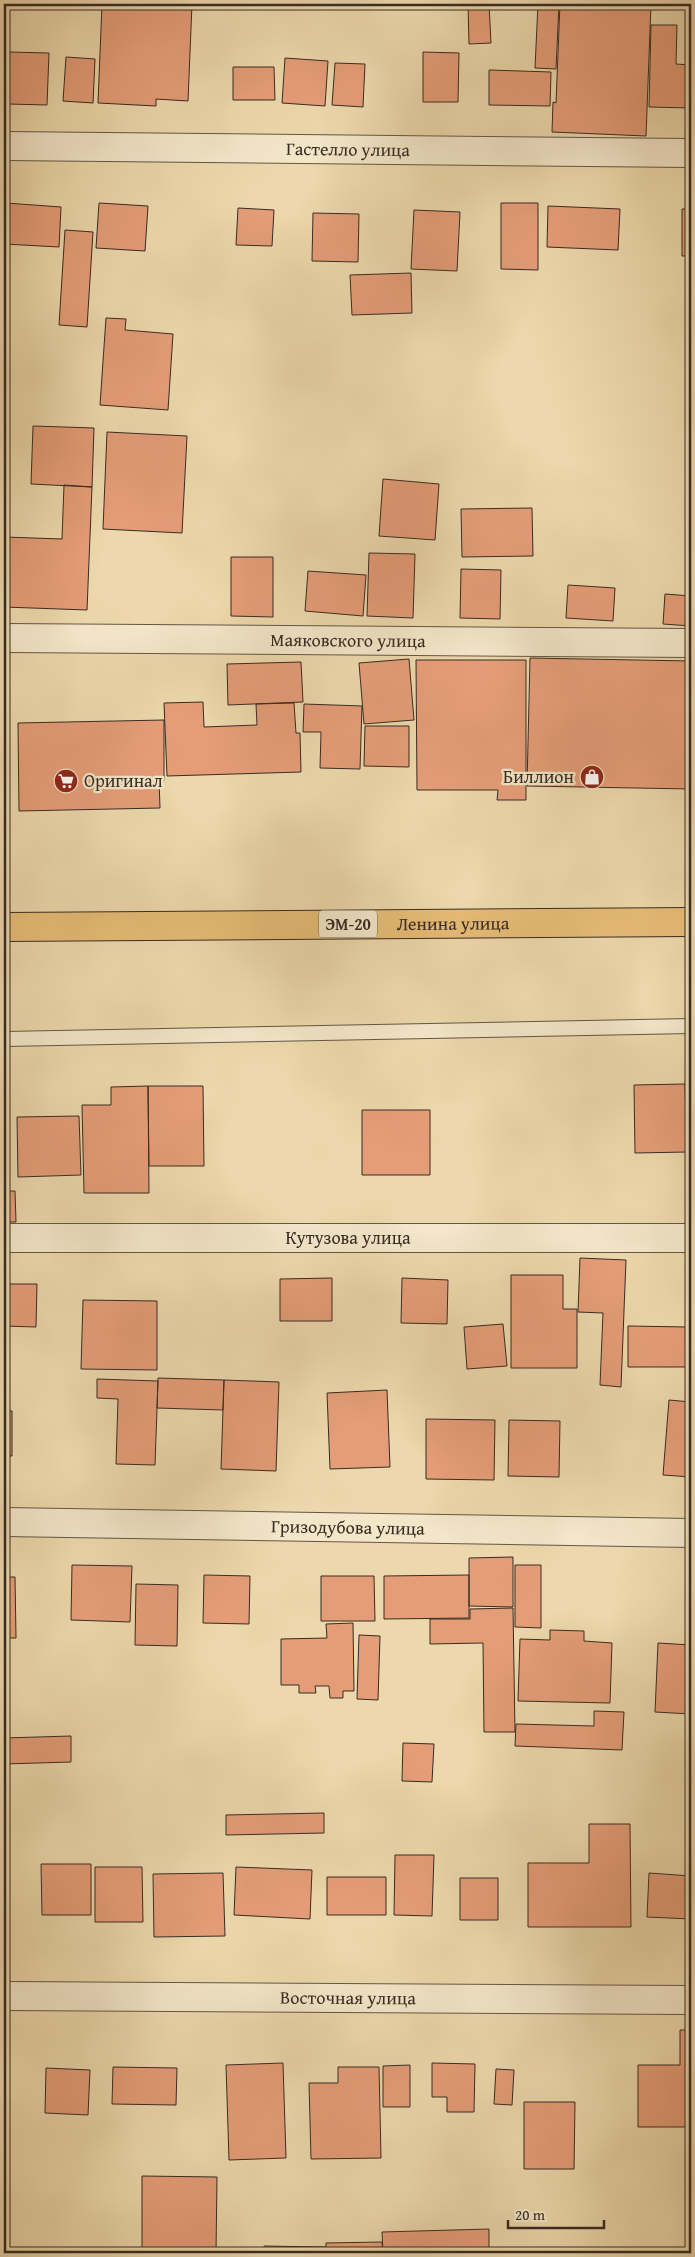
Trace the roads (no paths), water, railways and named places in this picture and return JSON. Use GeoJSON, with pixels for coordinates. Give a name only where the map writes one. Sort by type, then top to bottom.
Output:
{"type":"FeatureCollection","features":[{"type":"Feature","properties":{"kind":"main road","name":"Ленина улица"},"geometry":{"type":"LineString","coordinates":[[4,927],[691,922]]}},
{"type":"Feature","properties":{"kind":"street","name":"Гастелло улица"},"geometry":{"type":"LineString","coordinates":[[4,146],[691,153]]}},
{"type":"Feature","properties":{"kind":"street","name":"Маяковского улица"},"geometry":{"type":"LineString","coordinates":[[4,638],[691,643]]}},
{"type":"Feature","properties":{"kind":"street","name":"Кутузова улица"},"geometry":{"type":"LineString","coordinates":[[4,1238],[691,1238]]}},
{"type":"Feature","properties":{"kind":"street","name":"Гризодубова улица"},"geometry":{"type":"LineString","coordinates":[[4,1522],[691,1533]]}},
{"type":"Feature","properties":{"kind":"street","name":"Восточная улица"},"geometry":{"type":"LineString","coordinates":[[4,1996],[691,2000]]}},
{"type":"Feature","properties":{"kind":"lane"},"geometry":{"type":"LineString","coordinates":[[4,1039],[691,1026]]}},
{"type":"Feature","properties":{"kind":"place","name":"Биллион"},"geometry":{"type":"Point","coordinates":[592,777]}},
{"type":"Feature","properties":{"kind":"place","name":"Оригинал"},"geometry":{"type":"Point","coordinates":[66,781]}}]}
